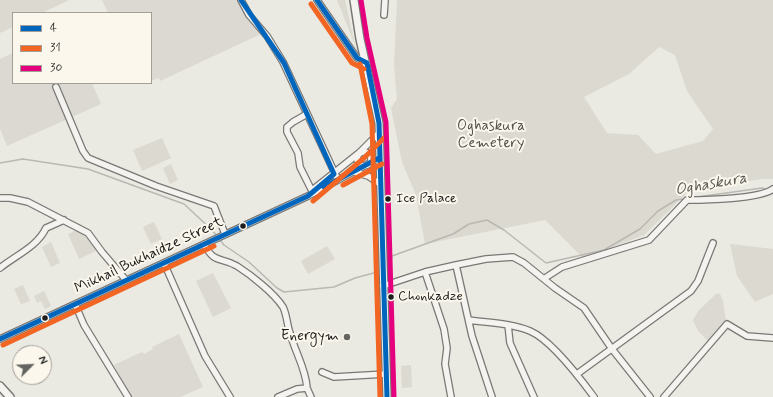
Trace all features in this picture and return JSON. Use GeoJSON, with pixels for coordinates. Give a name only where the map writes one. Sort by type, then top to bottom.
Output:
{"type":"FeatureCollection","features":[{"type":"Feature","properties":{"kind":"main road"},"geometry":{"type":"LineString","coordinates":[[354,0],[360,39],[377,113],[379,133],[387,397]]}},
{"type":"Feature","properties":{"kind":"main road"},"geometry":{"type":"LineString","coordinates":[[0,386],[10,397]]}},
{"type":"Feature","properties":{"kind":"street"},"geometry":{"type":"LineString","coordinates":[[241,0],[249,15],[267,36],[283,62],[338,180]]}},
{"type":"Feature","properties":{"kind":"street"},"geometry":{"type":"LineString","coordinates":[[317,0],[357,58],[366,63]]}},
{"type":"Feature","properties":{"kind":"street"},"geometry":{"type":"LineString","coordinates":[[384,15],[385,0]]}},
{"type":"Feature","properties":{"kind":"street"},"geometry":{"type":"LineString","coordinates":[[56,87],[83,152],[88,158],[156,186],[214,206],[223,235]]}},
{"type":"Feature","properties":{"kind":"street"},"geometry":{"type":"LineString","coordinates":[[307,114],[293,122],[288,128],[287,132],[298,153],[300,167],[310,193]]}},
{"type":"Feature","properties":{"kind":"street","name":"Mikhail Bukhaidze Street"},"geometry":{"type":"LineString","coordinates":[[310,193],[359,153],[379,133]]}},
{"type":"Feature","properties":{"kind":"street"},"geometry":{"type":"LineString","coordinates":[[368,152],[371,158],[366,165],[362,166],[357,161],[359,153],[368,152],[379,156]]}},
{"type":"Feature","properties":{"kind":"street","name":"Mikhail Bukhaidze Street"},"geometry":{"type":"LineString","coordinates":[[0,339],[338,180],[379,156]]}},
{"type":"Feature","properties":{"kind":"street"},"geometry":{"type":"LineString","coordinates":[[354,172],[368,176],[380,184]]}},
{"type":"Feature","properties":{"kind":"street"},"geometry":{"type":"LineString","coordinates":[[545,278],[562,267],[648,240],[687,200],[723,199],[765,194],[773,189]]}},
{"type":"Feature","properties":{"kind":"street"},"geometry":{"type":"LineString","coordinates":[[0,198],[10,198],[28,202],[88,233],[126,280]]}},
{"type":"Feature","properties":{"kind":"street"},"geometry":{"type":"LineString","coordinates":[[0,268],[32,246],[43,236],[46,228],[64,220]]}},
{"type":"Feature","properties":{"kind":"street"},"geometry":{"type":"LineString","coordinates":[[577,374],[691,291],[698,281],[713,243]]}},
{"type":"Feature","properties":{"kind":"street"},"geometry":{"type":"LineString","coordinates":[[204,244],[210,255],[216,260],[237,266],[276,298],[283,308],[289,333],[311,397]]}},
{"type":"Feature","properties":{"kind":"street"},"geometry":{"type":"LineString","coordinates":[[383,286],[424,272],[486,259],[513,257],[545,278],[555,288],[584,308],[612,349],[650,397]]}},
{"type":"Feature","properties":{"kind":"street"},"geometry":{"type":"LineString","coordinates":[[164,262],[205,356],[230,397]]}},
{"type":"Feature","properties":{"kind":"street"},"geometry":{"type":"LineString","coordinates":[[456,266],[469,320],[487,385],[492,397]]}},
{"type":"Feature","properties":{"kind":"street"},"geometry":{"type":"LineString","coordinates":[[424,272],[444,329],[447,348],[445,364],[451,397]]}},
{"type":"Feature","properties":{"kind":"street"},"geometry":{"type":"LineString","coordinates":[[75,304],[84,324],[128,397]]}},
{"type":"Feature","properties":{"kind":"street"},"geometry":{"type":"LineString","coordinates":[[469,320],[508,325],[529,331],[536,335],[577,374],[594,397]]}},
{"type":"Feature","properties":{"kind":"street"},"geometry":{"type":"LineString","coordinates":[[664,397],[727,324],[747,336],[773,338]]}},
{"type":"Feature","properties":{"kind":"street"},"geometry":{"type":"LineString","coordinates":[[508,325],[510,343],[534,397]]}},
{"type":"Feature","properties":{"kind":"street"},"geometry":{"type":"LineString","coordinates":[[322,372],[334,377],[386,374]]}},
{"type":"Feature","properties":{"kind":"street"},"geometry":{"type":"LineString","coordinates":[[278,397],[297,389],[307,388]]}},
{"type":"Feature","properties":{"kind":"shaded area"},"geometry":{"type":"Polygon","coordinates":[[[102,0],[238,0],[261,34],[160,81],[159,78],[152,81],[152,12],[108,12],[102,0]]]}},
{"type":"Feature","properties":{"kind":"shaded area"},"geometry":{"type":"Polygon","coordinates":[[[12,53],[12,84],[92,84],[101,104],[7,146],[0,129],[0,59],[12,53]]]}},
{"type":"Feature","properties":{"kind":"shaded area"},"geometry":{"type":"Polygon","coordinates":[[[213,273],[231,308],[213,317],[196,281],[213,273]]]}},
{"type":"Feature","properties":{"kind":"shaded area"},"geometry":{"type":"Polygon","coordinates":[[[717,293],[720,294],[723,300],[726,322],[711,341],[708,341],[698,331],[693,320],[699,310],[717,293]]]}},
{"type":"Feature","properties":{"kind":"shaded area"},"geometry":{"type":"Polygon","coordinates":[[[179,334],[203,387],[180,397],[131,397],[114,365],[142,352],[144,354],[153,349],[152,347],[179,334]]]}},
{"type":"Feature","properties":{"kind":"green space"},"geometry":{"type":"Polygon","coordinates":[[[0,0],[69,0],[44,12],[12,12],[12,27],[0,33],[0,0]]]}},
{"type":"Feature","properties":{"kind":"green space"},"geometry":{"type":"Polygon","coordinates":[[[337,0],[345,0],[355,45],[337,0]]]}},
{"type":"Feature","properties":{"kind":"green space","name":"Oghaskura Cemetery"},"geometry":{"type":"Polygon","coordinates":[[[397,0],[773,0],[773,179],[762,179],[690,190],[644,235],[583,258],[545,220],[425,244],[416,195],[402,162],[391,108],[397,99],[394,65],[397,0]],[[659,47],[629,74],[584,97],[607,133],[638,135],[656,154],[703,141],[713,129],[687,91],[675,55],[659,47]]]}},
{"type":"Feature","properties":{"kind":"green space"},"geometry":{"type":"Polygon","coordinates":[[[162,138],[171,158],[142,171],[133,150],[162,138]]]}},
{"type":"Feature","properties":{"kind":"green space"},"geometry":{"type":"Polygon","coordinates":[[[171,164],[178,180],[170,184],[163,168],[171,164]]]}},
{"type":"Feature","properties":{"kind":"green space"},"geometry":{"type":"Polygon","coordinates":[[[154,222],[162,239],[151,244],[143,227],[154,222]]]}},
{"type":"Feature","properties":{"kind":"green space"},"geometry":{"type":"Polygon","coordinates":[[[76,230],[83,234],[98,250],[79,259],[68,234],[76,230]]]}},
{"type":"Feature","properties":{"kind":"green space"},"geometry":{"type":"Polygon","coordinates":[[[51,242],[60,263],[51,267],[42,247],[51,242]]]}},
{"type":"Feature","properties":{"kind":"green space"},"geometry":{"type":"Polygon","coordinates":[[[730,244],[773,249],[773,294],[755,302],[737,276],[730,244]]]}},
{"type":"Feature","properties":{"kind":"green space"},"geometry":{"type":"Polygon","coordinates":[[[327,246],[335,259],[308,274],[301,261],[327,246]]]}},
{"type":"Feature","properties":{"kind":"green space"},"geometry":{"type":"Polygon","coordinates":[[[23,285],[30,301],[21,304],[14,289],[23,285]]]}},
{"type":"Feature","properties":{"kind":"green space"},"geometry":{"type":"Polygon","coordinates":[[[44,291],[51,306],[45,309],[41,301],[37,303],[34,296],[44,291]]]}},
{"type":"Feature","properties":{"kind":"green space"},"geometry":{"type":"Polygon","coordinates":[[[411,365],[412,387],[402,388],[401,366],[411,365]]]}},
{"type":"Feature","properties":{"kind":"waterway","name":"Oghaskura"},"geometry":{"type":"LineString","coordinates":[[0,163],[23,159],[88,169],[184,204],[212,230],[224,245],[249,262],[277,288],[284,292],[334,287],[355,278],[381,271]]}},
{"type":"Feature","properties":{"kind":"waterway","name":"Oghaskura"},"geometry":{"type":"LineString","coordinates":[[386,270],[389,269],[392,256],[453,234],[469,224],[487,220],[504,230],[546,263],[604,250],[640,229],[658,211],[676,200],[762,188],[767,190]]}},
{"type":"Feature","properties":{"kind":"transit line","name":"4"},"geometry":{"type":"LineString","coordinates":[[0,339],[308,196],[334,174],[284,63],[241,0]]}},
{"type":"Feature","properties":{"kind":"transit line","name":"4"},"geometry":{"type":"LineString","coordinates":[[317,0],[357,58],[367,63]]}},
{"type":"Feature","properties":{"kind":"transit line","name":"30"},"geometry":{"type":"LineString","coordinates":[[361,0],[367,38],[386,122],[394,397]]}},
{"type":"Feature","properties":{"kind":"transit line","name":"31"},"geometry":{"type":"LineString","coordinates":[[311,4],[352,63],[364,69]]}},
{"type":"Feature","properties":{"kind":"transit line","name":"4"},"geometry":{"type":"LineString","coordinates":[[367,63],[379,123],[387,397]]}},
{"type":"Feature","properties":{"kind":"transit line","name":"31"},"geometry":{"type":"LineString","coordinates":[[360,64],[372,124],[380,397]]}},
{"type":"Feature","properties":{"kind":"transit line","name":"31"},"geometry":{"type":"LineString","coordinates":[[313,201],[364,158],[384,138]]}},
{"type":"Feature","properties":{"kind":"transit line","name":"4"},"geometry":{"type":"LineString","coordinates":[[324,187],[379,158]]}},
{"type":"Feature","properties":{"kind":"transit line","name":"31"},"geometry":{"type":"LineString","coordinates":[[343,185],[382,164]]}},
{"type":"Feature","properties":{"kind":"transit line","name":"31"},"geometry":{"type":"LineString","coordinates":[[3,345],[214,246]]}},
{"type":"Feature","properties":{"kind":"place","name":"Ice Palace"},"geometry":{"type":"Point","coordinates":[388,199]}},
{"type":"Feature","properties":{"kind":"place","name":"Chonkadze"},"geometry":{"type":"Point","coordinates":[391,297]}},
{"type":"Feature","properties":{"kind":"place","name":"Energym"},"geometry":{"type":"Point","coordinates":[347,337]}}]}
